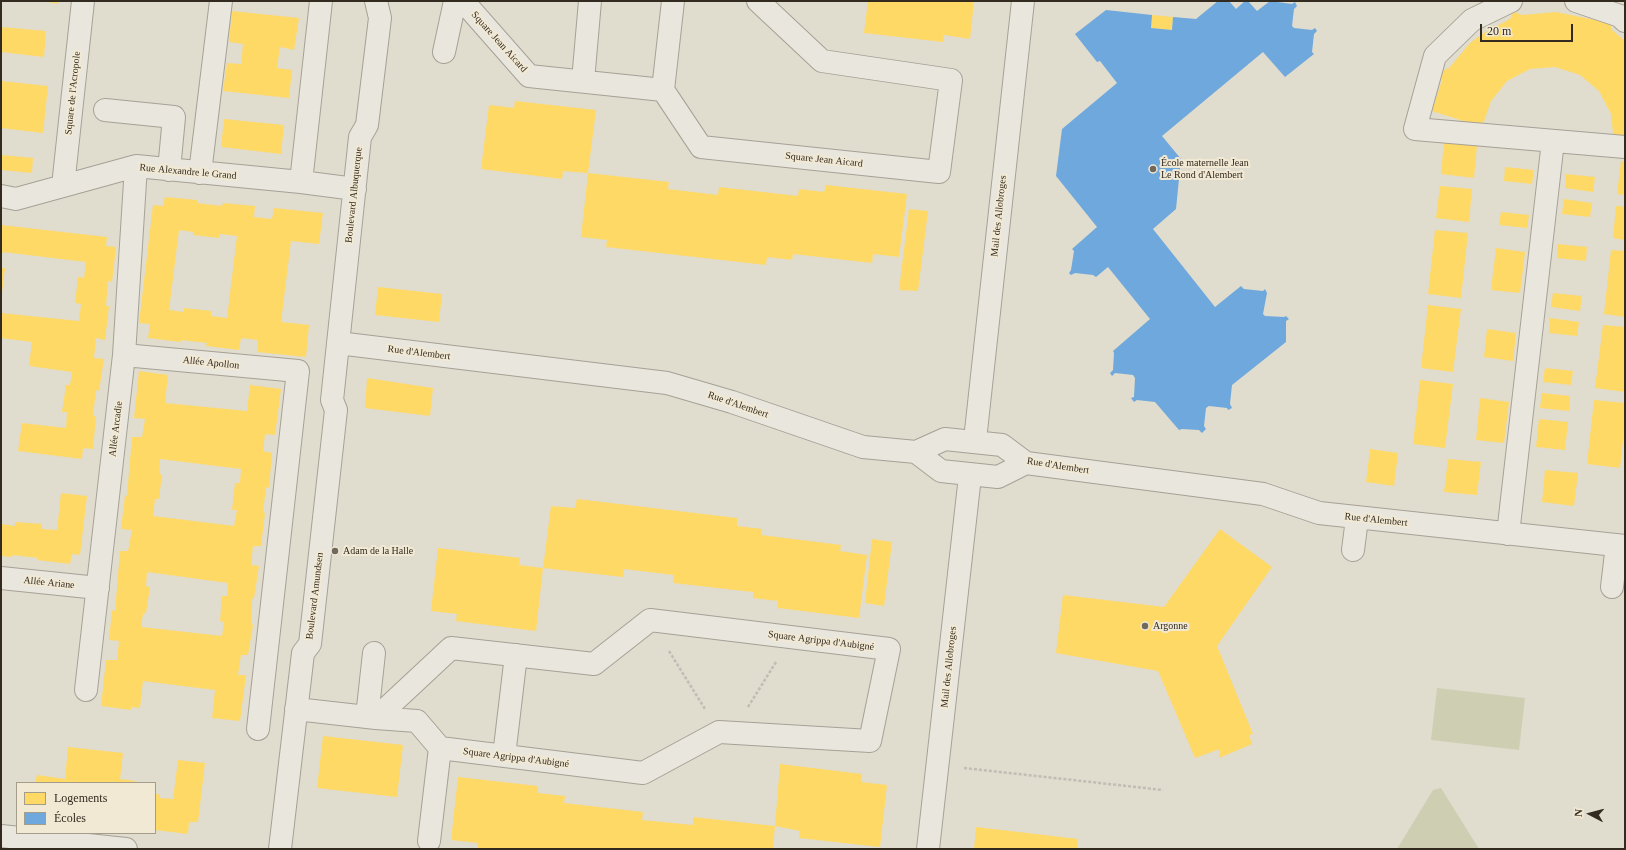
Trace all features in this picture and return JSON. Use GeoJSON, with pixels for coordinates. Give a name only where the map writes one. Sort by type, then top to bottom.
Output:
{"type":"FeatureCollection","features":[{"type":"Feature","properties":{"kind":"street","name":"Square de l'Acropole"},"geometry":{"type":"LineString","coordinates":[[63,186],[83,1]]}},
{"type":"Feature","properties":{"kind":"street"},"geometry":{"type":"LineString","coordinates":[[200,173],[220,1]]}},
{"type":"Feature","properties":{"kind":"street"},"geometry":{"type":"LineString","coordinates":[[301,182],[321,1]]}},
{"type":"Feature","properties":{"kind":"street","name":"Boulevard Albuquerque"},"geometry":{"type":"LineString","coordinates":[[338,343],[360,137],[367,125],[380,18],[376,1]]}},
{"type":"Feature","properties":{"kind":"street"},"geometry":{"type":"LineString","coordinates":[[444,52],[455,1]]}},
{"type":"Feature","properties":{"kind":"street","name":"Square Jean Aicard"},"geometry":{"type":"LineString","coordinates":[[463,1],[529,76],[663,90],[701,147],[939,172],[950,80],[822,61],[758,1]]}},
{"type":"Feature","properties":{"kind":"street"},"geometry":{"type":"LineString","coordinates":[[584,81],[590,1]]}},
{"type":"Feature","properties":{"kind":"street"},"geometry":{"type":"LineString","coordinates":[[663,90],[673,1]]}},
{"type":"Feature","properties":{"kind":"street","name":"Mail des Allobroges"},"geometry":{"type":"LineString","coordinates":[[976,431],[1023,1]]}},
{"type":"Feature","properties":{"kind":"street"},"geometry":{"type":"LineString","coordinates":[[1511,1],[1472,20],[1435,56],[1415,129],[1625,147]]}},
{"type":"Feature","properties":{"kind":"street"},"geometry":{"type":"LineString","coordinates":[[1576,1],[1620,16],[1625,20]]}},
{"type":"Feature","properties":{"kind":"street"},"geometry":{"type":"LineString","coordinates":[[106,110],[174,117],[170,170]]}},
{"type":"Feature","properties":{"kind":"street"},"geometry":{"type":"LineString","coordinates":[[1508,534],[1553,141]]}},
{"type":"Feature","properties":{"kind":"street","name":"Rue Alexandre le Grand"},"geometry":{"type":"LineString","coordinates":[[1,196],[16,199],[136,166],[301,182],[355,189]]}},
{"type":"Feature","properties":{"kind":"street","name":"Allée Arcadie"},"geometry":{"type":"LineString","coordinates":[[86,690],[124,354],[136,166]]}},
{"type":"Feature","properties":{"kind":"street","name":"Rue d'Alembert"},"geometry":{"type":"LineString","coordinates":[[338,343],[667,383],[732,402],[863,447],[916,452],[945,439],[995,444],[1002,445],[1026,463],[1262,494],[1319,513],[1621,546]]}},
{"type":"Feature","properties":{"kind":"street","name":"Boulevard Amundsen"},"geometry":{"type":"LineString","coordinates":[[280,849],[303,653],[310,644],[336,410],[332,400],[338,343]]}},
{"type":"Feature","properties":{"kind":"street","name":"Allée Apollon"},"geometry":{"type":"LineString","coordinates":[[124,354],[298,371],[258,729]]}},
{"type":"Feature","properties":{"kind":"street"},"geometry":{"type":"LineString","coordinates":[[916,452],[941,471],[998,477],[1026,463]]}},
{"type":"Feature","properties":{"kind":"street","name":"Mail des Allobroges"},"geometry":{"type":"LineString","coordinates":[[928,849],[969,485]]}},
{"type":"Feature","properties":{"kind":"street"},"geometry":{"type":"LineString","coordinates":[[1353,550],[1357,518]]}},
{"type":"Feature","properties":{"kind":"street"},"geometry":{"type":"LineString","coordinates":[[1612,587],[1621,546]]}},
{"type":"Feature","properties":{"kind":"street","name":"Allée Ariane"},"geometry":{"type":"LineString","coordinates":[[1,578],[98,588]]}},
{"type":"Feature","properties":{"kind":"street"},"geometry":{"type":"LineString","coordinates":[[372,717],[451,648],[516,655],[593,670],[650,620]]}},
{"type":"Feature","properties":{"kind":"street","name":"Square Agrippa d'Aubigné"},"geometry":{"type":"LineString","coordinates":[[440,748],[504,756],[583,763],[643,773],[726,732],[870,741],[889,649],[650,620]]}},
{"type":"Feature","properties":{"kind":"street"},"geometry":{"type":"LineString","coordinates":[[372,717],[374,653]]}},
{"type":"Feature","properties":{"kind":"street"},"geometry":{"type":"LineString","coordinates":[[504,756],[516,655]]}},
{"type":"Feature","properties":{"kind":"street"},"geometry":{"type":"LineString","coordinates":[[296,709],[417,721],[440,748],[429,842]]}},
{"type":"Feature","properties":{"kind":"street"},"geometry":{"type":"LineString","coordinates":[[1,836],[126,849]]}},
{"type":"Feature","properties":{"kind":"path"},"geometry":{"type":"LineString","coordinates":[[650,620],[726,732],[791,638]]}},
{"type":"Feature","properties":{"kind":"path"},"geometry":{"type":"LineString","coordinates":[[938,766],[1163,790]]}},
{"type":"Feature","properties":{"kind":"green space"},"geometry":{"type":"Polygon","coordinates":[[[1437,688],[1525,698],[1519,750],[1431,740],[1437,688]]]}},
{"type":"Feature","properties":{"kind":"green space"},"geometry":{"type":"Polygon","coordinates":[[[1441,788],[1479,849],[1397,849],[1433,790],[1441,788]]]}},
{"type":"Feature","properties":{"kind":"building: Logements"},"geometry":{"type":"Polygon","coordinates":[[[43,1],[58,1],[58,4],[43,1]]]}},
{"type":"Feature","properties":{"kind":"building: Logements"},"geometry":{"type":"Polygon","coordinates":[[[868,1],[974,1],[970,39],[944,35],[943,42],[864,33],[868,1]]]}},
{"type":"Feature","properties":{"kind":"building: Logements"},"geometry":{"type":"Polygon","coordinates":[[[232,11],[299,18],[294,50],[280,47],[277,68],[292,70],[289,98],[223,91],[227,63],[241,64],[243,44],[229,42],[232,11]]]}},
{"type":"Feature","properties":{"kind":"building: Logements"},"geometry":{"type":"Polygon","coordinates":[[[1515,12],[1522,15],[1556,12],[1610,23],[1612,30],[1625,41],[1625,141],[1614,142],[1611,114],[1599,91],[1580,75],[1555,67],[1530,69],[1507,81],[1491,101],[1482,127],[1432,111],[1442,80],[1440,76],[1442,71],[1449,68],[1470,43],[1482,34],[1510,19],[1512,14],[1515,12]]]}},
{"type":"Feature","properties":{"kind":"building: Logements"},"geometry":{"type":"Polygon","coordinates":[[[1152,15],[1173,17],[1172,30],[1151,28],[1152,15]]]}},
{"type":"Feature","properties":{"kind":"building: Logements"},"geometry":{"type":"Polygon","coordinates":[[[1,27],[46,31],[44,57],[1,52],[1,27]]]}},
{"type":"Feature","properties":{"kind":"building: Logements"},"geometry":{"type":"Polygon","coordinates":[[[1,81],[48,86],[43,133],[1,128],[1,81]]]}},
{"type":"Feature","properties":{"kind":"building: Logements"},"geometry":{"type":"Polygon","coordinates":[[[515,101],[596,110],[588,173],[563,171],[562,179],[481,169],[489,105],[514,108],[515,101]]]}},
{"type":"Feature","properties":{"kind":"building: Logements"},"geometry":{"type":"Polygon","coordinates":[[[224,119],[284,125],[281,154],[221,147],[224,119]]]}},
{"type":"Feature","properties":{"kind":"building: Logements"},"geometry":{"type":"Polygon","coordinates":[[[1444,141],[1477,145],[1474,178],[1441,174],[1444,141]]]}},
{"type":"Feature","properties":{"kind":"building: Logements"},"geometry":{"type":"Polygon","coordinates":[[[1,155],[33,158],[32,173],[1,170],[1,155]]]}},
{"type":"Feature","properties":{"kind":"building: Logements"},"geometry":{"type":"Polygon","coordinates":[[[1621,161],[1625,161],[1625,195],[1617,194],[1621,161]]]}},
{"type":"Feature","properties":{"kind":"building: Logements"},"geometry":{"type":"Polygon","coordinates":[[[1505,167],[1534,170],[1532,184],[1504,181],[1505,167]]]}},
{"type":"Feature","properties":{"kind":"building: Logements"},"geometry":{"type":"Polygon","coordinates":[[[588,173],[669,182],[668,189],[718,195],[719,187],[798,196],[799,189],[824,192],[826,185],[907,194],[899,257],[873,254],[872,263],[793,254],[792,260],[767,257],[766,265],[606,247],[607,240],[581,237],[588,173]]]}},
{"type":"Feature","properties":{"kind":"building: Logements"},"geometry":{"type":"Polygon","coordinates":[[[1566,174],[1595,177],[1593,192],[1565,188],[1566,174]]]}},
{"type":"Feature","properties":{"kind":"building: Logements"},"geometry":{"type":"Polygon","coordinates":[[[1440,186],[1472,189],[1469,222],[1436,218],[1440,186]]]}},
{"type":"Feature","properties":{"kind":"building: Logements"},"geometry":{"type":"Polygon","coordinates":[[[165,197],[197,200],[197,203],[222,206],[223,203],[255,206],[254,217],[272,219],[274,208],[323,213],[319,244],[291,241],[281,322],[309,325],[306,357],[257,352],[258,340],[241,338],[239,350],[206,346],[207,343],[148,338],[150,324],[139,323],[153,205],[163,206],[165,197]],[[179,230],[169,310],[184,312],[184,308],[211,311],[211,316],[227,318],[237,236],[220,234],[219,238],[193,235],[193,232],[179,230]]]}},
{"type":"Feature","properties":{"kind":"building: Logements"},"geometry":{"type":"Polygon","coordinates":[[[1564,199],[1592,203],[1590,217],[1562,214],[1564,199]]]}},
{"type":"Feature","properties":{"kind":"building: Logements"},"geometry":{"type":"Polygon","coordinates":[[[1616,206],[1625,207],[1625,240],[1613,238],[1616,206]]]}},
{"type":"Feature","properties":{"kind":"building: Logements"},"geometry":{"type":"Polygon","coordinates":[[[909,209],[928,211],[918,291],[899,290],[909,209]]]}},
{"type":"Feature","properties":{"kind":"building: Logements"},"geometry":{"type":"Polygon","coordinates":[[[1501,212],[1529,215],[1527,228],[1499,225],[1501,212]]]}},
{"type":"Feature","properties":{"kind":"building: Logements"},"geometry":{"type":"Polygon","coordinates":[[[1,225],[107,237],[106,246],[116,247],[112,282],[108,281],[106,306],[109,306],[105,340],[96,338],[94,358],[104,359],[99,391],[96,390],[93,416],[96,416],[93,449],[83,448],[82,459],[18,451],[22,423],[66,428],[67,412],[62,412],[66,385],[70,385],[72,372],[29,366],[32,342],[1,338],[1,313],[79,321],[81,304],[75,303],[78,277],[84,278],[86,262],[3,252],[1,256],[1,225]]]}},
{"type":"Feature","properties":{"kind":"building: Logements"},"geometry":{"type":"Polygon","coordinates":[[[1435,230],[1468,233],[1461,298],[1428,294],[1435,230]]]}},
{"type":"Feature","properties":{"kind":"building: Logements"},"geometry":{"type":"Polygon","coordinates":[[[1558,244],[1587,247],[1586,261],[1557,258],[1558,244]]]}},
{"type":"Feature","properties":{"kind":"building: Logements"},"geometry":{"type":"Polygon","coordinates":[[[1496,248],[1525,252],[1520,293],[1491,290],[1496,248]]]}},
{"type":"Feature","properties":{"kind":"building: Logements"},"geometry":{"type":"Polygon","coordinates":[[[1611,250],[1625,251],[1625,317],[1604,314],[1611,250]]]}},
{"type":"Feature","properties":{"kind":"building: Logements"},"geometry":{"type":"Polygon","coordinates":[[[1,268],[5,268],[2,293],[1,293],[1,268]]]}},
{"type":"Feature","properties":{"kind":"building: Logements"},"geometry":{"type":"Polygon","coordinates":[[[378,287],[442,294],[439,322],[375,315],[378,287]]]}},
{"type":"Feature","properties":{"kind":"building: Logements"},"geometry":{"type":"Polygon","coordinates":[[[1553,293],[1582,296],[1580,311],[1551,307],[1553,293]]]}},
{"type":"Feature","properties":{"kind":"building: Logements"},"geometry":{"type":"Polygon","coordinates":[[[1428,305],[1461,309],[1453,372],[1421,368],[1428,305]]]}},
{"type":"Feature","properties":{"kind":"building: Logements"},"geometry":{"type":"Polygon","coordinates":[[[1550,318],[1579,322],[1577,336],[1549,333],[1550,318]]]}},
{"type":"Feature","properties":{"kind":"building: Logements"},"geometry":{"type":"Polygon","coordinates":[[[1603,325],[1625,327],[1625,392],[1595,388],[1603,325]]]}},
{"type":"Feature","properties":{"kind":"building: Logements"},"geometry":{"type":"Polygon","coordinates":[[[1487,329],[1516,333],[1513,361],[1484,357],[1487,329]]]}},
{"type":"Feature","properties":{"kind":"building: Logements"},"geometry":{"type":"Polygon","coordinates":[[[1545,368],[1573,371],[1571,385],[1543,382],[1545,368]]]}},
{"type":"Feature","properties":{"kind":"building: Logements"},"geometry":{"type":"Polygon","coordinates":[[[139,371],[168,375],[165,403],[247,411],[250,385],[281,389],[275,435],[265,434],[263,451],[272,453],[269,488],[266,487],[261,546],[253,546],[251,565],[259,566],[254,598],[252,599],[251,624],[253,625],[248,655],[241,655],[238,675],[246,675],[240,721],[212,718],[215,690],[143,681],[140,708],[131,707],[131,710],[101,706],[106,660],[117,660],[119,641],[109,640],[112,610],[115,611],[120,551],[128,551],[132,530],[121,529],[125,495],[127,496],[132,437],[142,437],[145,419],[134,418],[139,371]],[[160,459],[159,474],[162,474],[159,499],[155,499],[153,516],[234,526],[237,510],[232,510],[235,483],[240,483],[241,469],[160,459]],[[147,572],[146,586],[150,587],[146,613],[143,614],[141,627],[222,636],[224,622],[220,621],[222,596],[227,596],[228,583],[147,572]]]}},
{"type":"Feature","properties":{"kind":"building: Logements"},"geometry":{"type":"Polygon","coordinates":[[[367,378],[433,388],[430,416],[365,408],[367,378]]]}},
{"type":"Feature","properties":{"kind":"building: Logements"},"geometry":{"type":"Polygon","coordinates":[[[1420,380],[1453,384],[1445,448],[1413,444],[1420,380]]]}},
{"type":"Feature","properties":{"kind":"building: Logements"},"geometry":{"type":"Polygon","coordinates":[[[1542,393],[1570,396],[1569,411],[1540,408],[1542,393]]]}},
{"type":"Feature","properties":{"kind":"building: Logements"},"geometry":{"type":"Polygon","coordinates":[[[1480,398],[1509,402],[1504,443],[1476,440],[1480,398]]]}},
{"type":"Feature","properties":{"kind":"building: Logements"},"geometry":{"type":"Polygon","coordinates":[[[1594,400],[1625,403],[1625,421],[1620,468],[1587,464],[1594,400]]]}},
{"type":"Feature","properties":{"kind":"building: Logements"},"geometry":{"type":"Polygon","coordinates":[[[1539,419],[1568,422],[1565,450],[1536,447],[1539,419]]]}},
{"type":"Feature","properties":{"kind":"building: Logements"},"geometry":{"type":"Polygon","coordinates":[[[1370,449],[1398,453],[1394,486],[1366,482],[1370,449]]]}},
{"type":"Feature","properties":{"kind":"building: Logements"},"geometry":{"type":"Polygon","coordinates":[[[1448,459],[1481,462],[1477,495],[1444,492],[1448,459]]]}},
{"type":"Feature","properties":{"kind":"building: Logements"},"geometry":{"type":"Polygon","coordinates":[[[1545,470],[1578,473],[1574,506],[1542,502],[1545,470]]]}},
{"type":"Feature","properties":{"kind":"building: Logements"},"geometry":{"type":"Polygon","coordinates":[[[61,493],[87,496],[80,555],[72,554],[70,564],[13,555],[12,557],[1,556],[1,524],[15,526],[15,522],[42,524],[42,529],[57,530],[61,493]]]}},
{"type":"Feature","properties":{"kind":"building: Logements"},"geometry":{"type":"Polygon","coordinates":[[[577,499],[737,518],[737,526],[762,529],[761,535],[841,545],[840,551],[867,555],[859,618],[778,608],[778,601],[753,598],[753,592],[673,583],[674,575],[624,569],[623,577],[543,568],[551,506],[575,508],[577,499]]]}},
{"type":"Feature","properties":{"kind":"building: Logements","name":"Argonne"},"geometry":{"type":"Polygon","coordinates":[[[1220,529],[1272,567],[1217,646],[1253,734],[1249,735],[1252,744],[1219,758],[1220,749],[1195,758],[1158,671],[1056,653],[1063,595],[1164,607],[1220,529]]]}},
{"type":"Feature","properties":{"kind":"building: Logements"},"geometry":{"type":"Polygon","coordinates":[[[872,539],[892,542],[884,606],[865,603],[872,539]]]}},
{"type":"Feature","properties":{"kind":"building: Logements"},"geometry":{"type":"Polygon","coordinates":[[[438,548],[520,558],[519,565],[543,568],[536,631],[456,621],[457,614],[431,611],[438,548]]]}},
{"type":"Feature","properties":{"kind":"building: Logements"},"geometry":{"type":"Polygon","coordinates":[[[323,736],[403,745],[397,797],[317,788],[323,736]]]}},
{"type":"Feature","properties":{"kind":"building: Logements"},"geometry":{"type":"Polygon","coordinates":[[[68,747],[123,753],[120,779],[135,782],[35,782],[37,775],[65,779],[68,747]]]}},
{"type":"Feature","properties":{"kind":"building: Logements"},"geometry":{"type":"Polygon","coordinates":[[[178,760],[205,763],[198,822],[189,822],[188,834],[156,830],[156,794],[160,794],[160,798],[173,799],[178,760]]]}},
{"type":"Feature","properties":{"kind":"building: Logements"},"geometry":{"type":"Polygon","coordinates":[[[780,764],[862,774],[861,782],[887,785],[880,847],[799,838],[800,831],[775,826],[780,764]]]}},
{"type":"Feature","properties":{"kind":"building: Logements"},"geometry":{"type":"Polygon","coordinates":[[[458,777],[538,786],[538,793],[565,796],[564,803],[643,812],[642,820],[693,825],[693,817],[775,826],[773,849],[477,849],[478,843],[451,840],[458,777]]]}},
{"type":"Feature","properties":{"kind":"building: Logements"},"geometry":{"type":"Polygon","coordinates":[[[976,827],[1078,839],[1077,849],[974,849],[976,827]]]}},
{"type":"Feature","properties":{"kind":"building: Écoles"},"geometry":{"type":"Polygon","coordinates":[[[1218,1],[1229,1],[1236,9],[1245,1],[1248,1],[1257,11],[1270,1],[1292,4],[1295,2],[1297,6],[1294,9],[1292,26],[1294,28],[1312,30],[1315,28],[1317,31],[1314,34],[1312,52],[1314,54],[1285,77],[1263,52],[1162,136],[1181,159],[1176,209],[1153,229],[1215,307],[1241,286],[1244,289],[1263,291],[1265,289],[1267,293],[1263,314],[1265,316],[1286,316],[1289,319],[1286,321],[1286,342],[1232,385],[1230,404],[1232,408],[1228,410],[1227,408],[1209,406],[1206,408],[1204,426],[1206,429],[1202,433],[1199,430],[1179,430],[1155,402],[1137,400],[1134,402],[1131,398],[1134,397],[1135,378],[1133,375],[1115,373],[1112,376],[1110,373],[1113,370],[1113,351],[1150,319],[1108,267],[1096,277],[1093,275],[1075,273],[1071,275],[1069,273],[1071,270],[1074,251],[1072,249],[1097,227],[1056,176],[1062,129],[1117,83],[1100,61],[1097,62],[1075,34],[1106,10],[1152,15],[1151,28],[1172,30],[1173,17],[1196,19],[1218,1]]]}},
{"type":"Feature","properties":{"kind":"place","name":"École maternelle Jean Le Rond d'Alembert"},"geometry":{"type":"Point","coordinates":[1153,169]}},
{"type":"Feature","properties":{"kind":"place","name":"Adam de la Halle"},"geometry":{"type":"Point","coordinates":[335,551]}},
{"type":"Feature","properties":{"kind":"place","name":"Argonne"},"geometry":{"type":"Point","coordinates":[1145,626]}}]}
